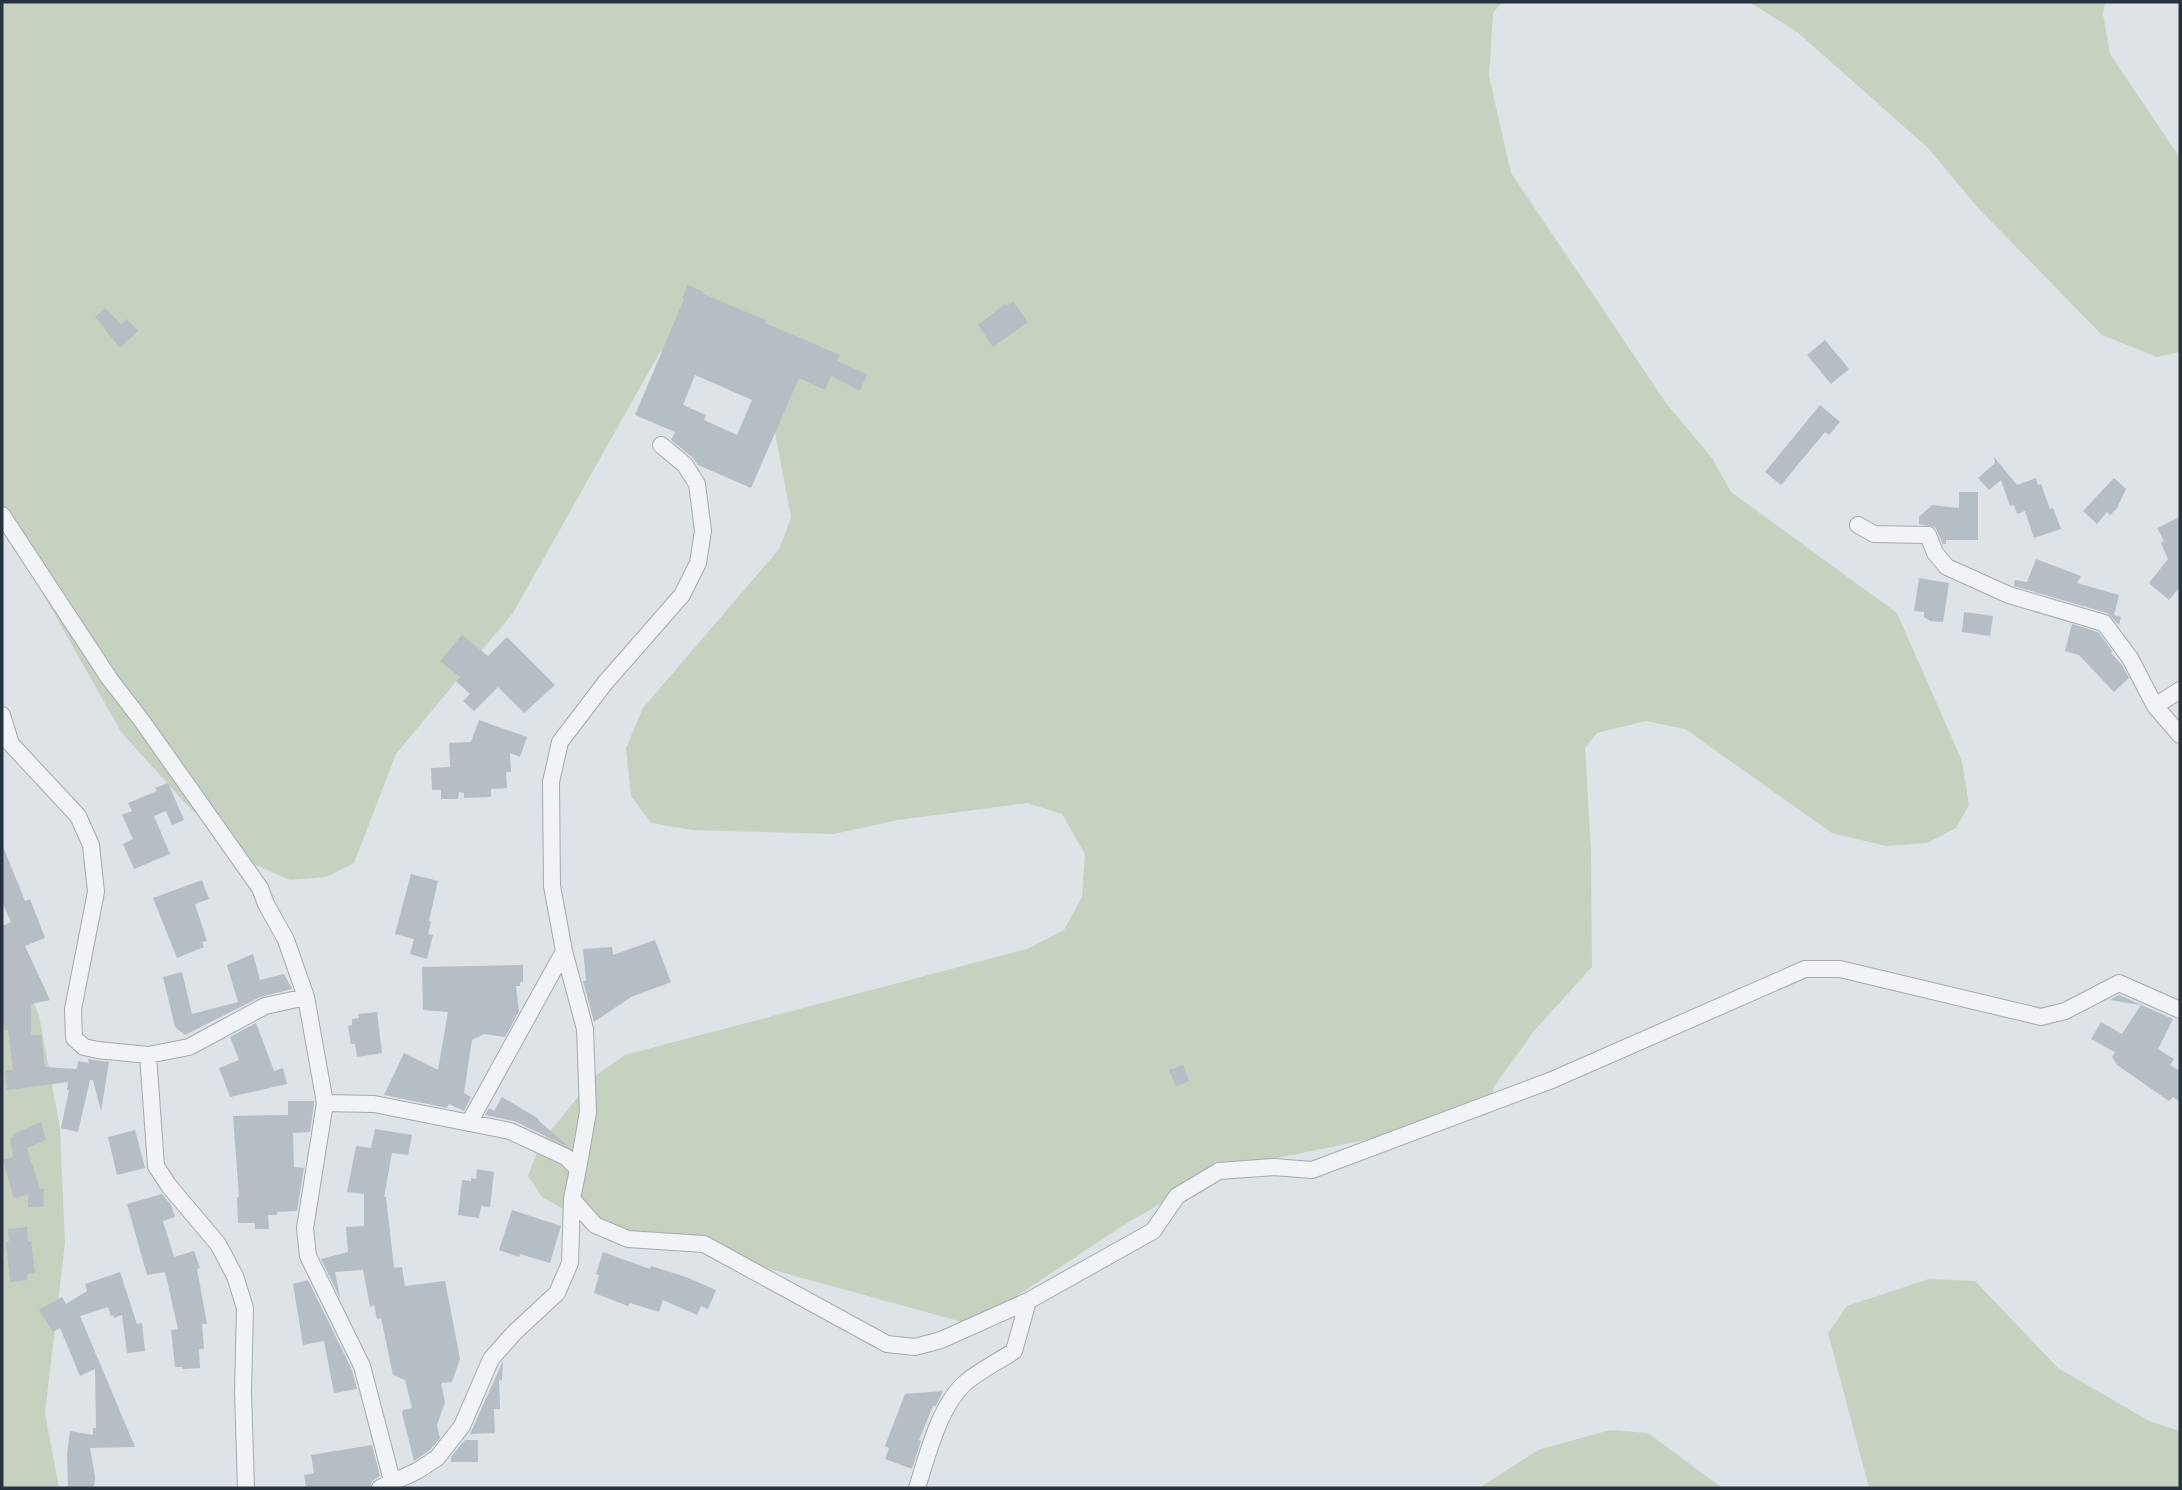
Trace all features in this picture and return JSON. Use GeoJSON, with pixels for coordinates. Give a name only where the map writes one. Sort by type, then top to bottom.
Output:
{"type":"FeatureCollection","features":[{"type":"Feature","properties":{"kind":"street"},"geometry":{"type":"LineString","coordinates":[[2,515],[109,678],[260,888],[286,940],[306,997],[325,1103],[305,1228],[308,1256],[362,1366],[389,1486],[438,1458],[462,1426],[491,1359],[558,1293],[570,1263],[572,1199],[588,1112],[585,1029],[564,951],[552,886],[551,782],[560,742],[605,683],[682,596],[698,563],[704,531],[697,484],[685,465],[661,445]]}},
{"type":"Feature","properties":{"kind":"street"},"geometry":{"type":"LineString","coordinates":[[1858,525],[1874,534],[1927,535],[1947,567],[2009,595],[2104,624],[2130,658],[2155,706],[2180,735]]}},
{"type":"Feature","properties":{"kind":"street"},"geometry":{"type":"LineString","coordinates":[[2155,706],[2180,690]]}},
{"type":"Feature","properties":{"kind":"street"},"geometry":{"type":"LineString","coordinates":[[2,715],[11,744],[78,816],[91,845],[96,892],[73,1009],[74,1038],[84,1046],[98,1050],[148,1055],[189,1047],[265,1006],[306,997]]}},
{"type":"Feature","properties":{"kind":"street"},"geometry":{"type":"LineString","coordinates":[[469,1123],[564,951]]}},
{"type":"Feature","properties":{"kind":"street"},"geometry":{"type":"LineString","coordinates":[[572,1199],[595,1225],[628,1239],[704,1244],[887,1344],[915,1347],[941,1340],[1028,1301],[1153,1231],[1177,1196],[1219,1171],[1274,1167],[1312,1170],[1552,1080],[1805,969],[1840,969],[2041,1017],[2065,1011],[2119,983],[2180,1010]]}},
{"type":"Feature","properties":{"kind":"street"},"geometry":{"type":"LineString","coordinates":[[148,1055],[156,1166],[169,1186],[218,1244],[235,1276],[245,1308],[243,1392],[246,1488]]}},
{"type":"Feature","properties":{"kind":"street"},"geometry":{"type":"LineString","coordinates":[[325,1103],[374,1104],[510,1131],[566,1157],[578,1170]]}},
{"type":"Feature","properties":{"kind":"street"},"geometry":{"type":"LineString","coordinates":[[916,1488],[936,1432],[953,1398],[964,1384],[1014,1351],[1028,1301]]}},
{"type":"Feature","properties":{"kind":"green space"},"geometry":{"type":"Polygon","coordinates":[[[2,2],[1502,2],[1493,13],[1489,76],[1511,173],[1666,403],[1712,458],[1731,492],[1897,613],[1962,761],[1969,805],[1956,828],[1927,843],[1886,846],[1832,833],[1685,729],[1646,721],[1597,733],[1585,748],[1591,851],[1592,967],[1533,1032],[1494,1087],[1487,1115],[1223,1169],[1130,1221],[973,1325],[574,1215],[542,1197],[528,1176],[540,1144],[595,1076],[625,1055],[1027,949],[1064,930],[1082,897],[1085,854],[1062,814],[1027,803],[898,820],[834,834],[692,830],[651,823],[631,796],[626,748],[643,708],[780,548],[791,517],[772,417],[690,337],[660,352],[513,613],[396,754],[354,863],[326,877],[290,880],[251,863],[186,804],[121,732],[2,521],[2,2]]]}},
{"type":"Feature","properties":{"kind":"green space"},"geometry":{"type":"Polygon","coordinates":[[[1749,2],[2105,2],[2103,14],[2110,54],[2180,158],[2180,352],[2157,357],[2102,335],[1979,209],[1928,148],[1796,31],[1749,2]]]}},
{"type":"Feature","properties":{"kind":"green space"},"geometry":{"type":"Polygon","coordinates":[[[2,944],[13,956],[39,1015],[60,1128],[65,1243],[45,1413],[59,1488],[2,1488],[2,944]]]}},
{"type":"Feature","properties":{"kind":"green space"},"geometry":{"type":"Polygon","coordinates":[[[1929,1279],[1975,1281],[2058,1368],[2149,1421],[2180,1431],[2180,1488],[1869,1488],[1828,1333],[1847,1306],[1929,1279]]]}},
{"type":"Feature","properties":{"kind":"green space"},"geometry":{"type":"Polygon","coordinates":[[[1610,1430],[1648,1433],[1722,1488],[1479,1488],[1538,1450],[1610,1430]]]}},
{"type":"Feature","properties":{"kind":"building"},"geometry":{"type":"Polygon","coordinates":[[[688,285],[766,320],[765,323],[840,355],[837,361],[867,374],[860,391],[831,376],[825,390],[799,378],[751,488],[698,465],[671,440],[675,432],[635,415],[684,299],[682,298],[688,285]],[[695,375],[683,405],[706,415],[704,420],[737,435],[752,400],[695,375]]]}},
{"type":"Feature","properties":{"kind":"building"},"geometry":{"type":"Polygon","coordinates":[[[1013,301],[1028,322],[993,347],[978,325],[1013,301]]]}},
{"type":"Feature","properties":{"kind":"building"},"geometry":{"type":"Polygon","coordinates":[[[105,308],[121,324],[127,319],[138,331],[120,348],[95,317],[105,308]]]}},
{"type":"Feature","properties":{"kind":"building"},"geometry":{"type":"Polygon","coordinates":[[[1825,340],[1849,369],[1831,384],[1807,355],[1825,340]]]}},
{"type":"Feature","properties":{"kind":"building"},"geometry":{"type":"Polygon","coordinates":[[[1820,405],[1840,422],[1829,435],[1825,432],[1781,485],[1765,472],[1820,405]]]}},
{"type":"Feature","properties":{"kind":"building"},"geometry":{"type":"Polygon","coordinates":[[[1994,457],[2017,485],[2036,478],[2061,529],[2034,538],[2025,511],[2017,514],[2014,505],[2010,506],[2001,480],[1989,490],[1978,478],[1995,463],[1994,457]]]}},
{"type":"Feature","properties":{"kind":"building"},"geometry":{"type":"Polygon","coordinates":[[[2114,478],[2126,489],[2117,508],[2110,515],[2107,512],[2097,524],[2083,511],[2114,478]]]}},
{"type":"Feature","properties":{"kind":"building"},"geometry":{"type":"Polygon","coordinates":[[[1959,492],[1978,492],[1978,540],[1946,540],[1946,544],[1943,544],[1935,527],[1919,524],[1919,517],[1932,505],[1959,508],[1959,492]]]}},
{"type":"Feature","properties":{"kind":"building"},"geometry":{"type":"Polygon","coordinates":[[[2180,517],[2180,587],[2169,600],[2149,583],[2168,559],[2161,543],[2164,541],[2157,528],[2180,517]]]}},
{"type":"Feature","properties":{"kind":"building"},"geometry":{"type":"Polygon","coordinates":[[[2036,559],[2081,576],[2077,583],[2119,595],[2114,615],[2121,617],[2119,625],[2107,613],[2014,586],[2015,580],[2027,582],[2036,559]]]}},
{"type":"Feature","properties":{"kind":"building"},"geometry":{"type":"Polygon","coordinates":[[[1919,578],[1949,583],[1943,622],[1930,621],[1924,617],[1924,612],[1914,611],[1919,578]]]}},
{"type":"Feature","properties":{"kind":"building"},"geometry":{"type":"Polygon","coordinates":[[[1964,612],[1993,616],[1990,636],[1962,632],[1964,612]]]}},
{"type":"Feature","properties":{"kind":"building"},"geometry":{"type":"Polygon","coordinates":[[[2072,624],[2098,632],[2122,665],[2129,678],[2114,692],[2079,655],[2065,651],[2072,624]]]}},
{"type":"Feature","properties":{"kind":"building"},"geometry":{"type":"Polygon","coordinates":[[[462,635],[488,656],[507,637],[555,685],[524,713],[498,687],[474,711],[463,701],[470,694],[456,681],[460,677],[440,661],[462,635]]]}},
{"type":"Feature","properties":{"kind":"building"},"geometry":{"type":"Polygon","coordinates":[[[479,720],[527,737],[520,757],[510,753],[511,772],[506,772],[507,788],[491,789],[491,797],[464,798],[464,793],[459,792],[458,799],[441,799],[441,790],[432,790],[431,768],[450,767],[449,743],[471,742],[479,720]]]}},
{"type":"Feature","properties":{"kind":"building"},"geometry":{"type":"Polygon","coordinates":[[[168,783],[184,820],[172,825],[166,811],[154,816],[170,854],[134,869],[123,844],[133,839],[122,815],[132,811],[128,803],[157,791],[155,788],[168,783]]]}},
{"type":"Feature","properties":{"kind":"building"},"geometry":{"type":"Polygon","coordinates":[[[2,844],[25,901],[30,899],[45,938],[25,946],[50,1000],[31,1004],[31,1035],[41,1035],[45,1067],[77,1069],[78,1061],[89,1063],[88,1059],[109,1062],[101,1111],[93,1080],[90,1080],[78,1132],[61,1128],[69,1090],[68,1082],[7,1090],[5,1070],[13,1070],[8,1030],[3,1030],[2,926],[11,922],[2,902],[2,844]]]}},
{"type":"Feature","properties":{"kind":"building"},"geometry":{"type":"Polygon","coordinates":[[[411,874],[438,881],[429,921],[428,934],[433,935],[427,959],[410,954],[414,939],[395,934],[411,874]]]}},
{"type":"Feature","properties":{"kind":"building"},"geometry":{"type":"Polygon","coordinates":[[[202,880],[209,899],[195,904],[207,941],[202,942],[204,947],[177,958],[153,898],[202,880]]]}},
{"type":"Feature","properties":{"kind":"building"},"geometry":{"type":"Polygon","coordinates":[[[655,940],[671,982],[631,997],[594,1022],[583,981],[586,981],[583,949],[612,947],[613,955],[655,940]]]}},
{"type":"Feature","properties":{"kind":"building"},"geometry":{"type":"Polygon","coordinates":[[[253,954],[260,980],[284,974],[292,989],[260,997],[185,1035],[175,1027],[163,977],[182,972],[192,1014],[238,1002],[227,965],[253,954]]]}},
{"type":"Feature","properties":{"kind":"building"},"geometry":{"type":"Polygon","coordinates":[[[523,965],[523,982],[516,986],[519,1011],[505,1037],[484,1034],[472,1040],[464,1093],[471,1097],[464,1111],[449,1104],[447,1108],[384,1095],[404,1053],[438,1070],[448,1012],[423,1010],[422,967],[523,965]]]}},
{"type":"Feature","properties":{"kind":"building"},"geometry":{"type":"Polygon","coordinates":[[[2119,995],[2173,1019],[2158,1049],[2174,1059],[2170,1065],[2180,1071],[2180,1102],[2173,1097],[2169,1101],[2117,1065],[2112,1057],[2115,1052],[2091,1039],[2101,1022],[2122,1034],[2141,1005],[2110,1000],[2119,995]]]}},
{"type":"Feature","properties":{"kind":"building"},"geometry":{"type":"Polygon","coordinates":[[[377,1012],[382,1053],[357,1057],[355,1044],[351,1044],[348,1026],[352,1025],[352,1019],[359,1018],[358,1014],[377,1012]]]}},
{"type":"Feature","properties":{"kind":"building"},"geometry":{"type":"Polygon","coordinates":[[[256,1023],[274,1071],[283,1068],[287,1084],[230,1097],[219,1068],[239,1060],[230,1037],[256,1023]]]}},
{"type":"Feature","properties":{"kind":"building"},"geometry":{"type":"Polygon","coordinates":[[[1183,1065],[1189,1081],[1176,1086],[1169,1070],[1183,1065]]]}},
{"type":"Feature","properties":{"kind":"building"},"geometry":{"type":"Polygon","coordinates":[[[502,1097],[539,1119],[569,1147],[514,1121],[485,1115],[489,1108],[494,1111],[502,1097]]]}},
{"type":"Feature","properties":{"kind":"building"},"geometry":{"type":"Polygon","coordinates":[[[288,1101],[314,1101],[310,1132],[293,1133],[294,1167],[304,1168],[297,1211],[268,1215],[269,1229],[255,1229],[255,1223],[238,1223],[239,1197],[233,1116],[288,1115],[288,1101]]]}},
{"type":"Feature","properties":{"kind":"building"},"geometry":{"type":"Polygon","coordinates":[[[41,1122],[46,1140],[27,1148],[40,1189],[44,1189],[43,1207],[28,1207],[28,1194],[16,1198],[13,1196],[3,1160],[13,1157],[10,1138],[13,1134],[41,1122]]]}},
{"type":"Feature","properties":{"kind":"building"},"geometry":{"type":"Polygon","coordinates":[[[375,1129],[412,1135],[408,1155],[392,1153],[384,1197],[394,1268],[402,1267],[405,1286],[445,1281],[460,1359],[452,1382],[441,1383],[445,1402],[437,1425],[440,1438],[430,1450],[414,1461],[402,1413],[403,1410],[412,1408],[405,1380],[393,1375],[381,1318],[377,1319],[374,1305],[370,1307],[363,1270],[335,1272],[340,1298],[321,1259],[348,1252],[346,1227],[364,1226],[364,1194],[347,1192],[356,1146],[371,1148],[375,1129]]]}},
{"type":"Feature","properties":{"kind":"building"},"geometry":{"type":"Polygon","coordinates":[[[135,1130],[145,1168],[117,1175],[108,1137],[135,1130]]]}},
{"type":"Feature","properties":{"kind":"building"},"geometry":{"type":"Polygon","coordinates":[[[477,1169],[494,1172],[490,1207],[481,1206],[479,1218],[458,1215],[462,1180],[476,1179],[477,1169]]]}},
{"type":"Feature","properties":{"kind":"building"},"geometry":{"type":"Polygon","coordinates":[[[162,1194],[171,1205],[175,1217],[163,1221],[174,1257],[194,1251],[200,1268],[197,1269],[207,1324],[202,1324],[204,1349],[199,1349],[200,1368],[175,1367],[171,1330],[178,1329],[165,1272],[147,1275],[127,1204],[162,1194]]]}},
{"type":"Feature","properties":{"kind":"building"},"geometry":{"type":"Polygon","coordinates":[[[512,1210],[561,1226],[550,1263],[499,1250],[512,1210]]]}},
{"type":"Feature","properties":{"kind":"building"},"geometry":{"type":"Polygon","coordinates":[[[27,1227],[35,1273],[27,1274],[27,1280],[10,1282],[6,1242],[9,1241],[8,1229],[27,1227]]]}},
{"type":"Feature","properties":{"kind":"building"},"geometry":{"type":"Polygon","coordinates":[[[603,1252],[650,1269],[651,1266],[686,1277],[716,1290],[708,1309],[701,1306],[697,1315],[663,1300],[659,1312],[630,1303],[628,1306],[594,1293],[599,1275],[596,1274],[603,1252]]]}},
{"type":"Feature","properties":{"kind":"building"},"geometry":{"type":"Polygon","coordinates":[[[120,1272],[137,1324],[142,1323],[145,1351],[127,1353],[122,1315],[114,1318],[108,1307],[80,1316],[135,1447],[90,1448],[94,1488],[68,1488],[67,1453],[70,1431],[93,1435],[93,1428],[96,1428],[95,1369],[80,1376],[60,1328],[53,1332],[39,1310],[62,1297],[66,1304],[87,1291],[85,1284],[120,1272]]]}},
{"type":"Feature","properties":{"kind":"building"},"geometry":{"type":"Polygon","coordinates":[[[308,1280],[352,1370],[357,1389],[334,1393],[324,1341],[303,1345],[293,1284],[308,1280]]]}},
{"type":"Feature","properties":{"kind":"building"},"geometry":{"type":"Polygon","coordinates":[[[503,1361],[502,1380],[499,1380],[500,1409],[494,1409],[495,1433],[470,1434],[503,1361]]]}},
{"type":"Feature","properties":{"kind":"building"},"geometry":{"type":"Polygon","coordinates":[[[943,1391],[936,1406],[933,1406],[919,1440],[921,1441],[912,1469],[885,1459],[889,1448],[885,1446],[905,1394],[943,1391]]]}},
{"type":"Feature","properties":{"kind":"building"},"geometry":{"type":"Polygon","coordinates":[[[465,1440],[478,1440],[478,1462],[451,1462],[451,1457],[465,1440]]]}},
{"type":"Feature","properties":{"kind":"building"},"geometry":{"type":"Polygon","coordinates":[[[372,1445],[380,1476],[372,1481],[370,1488],[306,1488],[304,1475],[314,1473],[311,1455],[372,1445]]]}}]}
